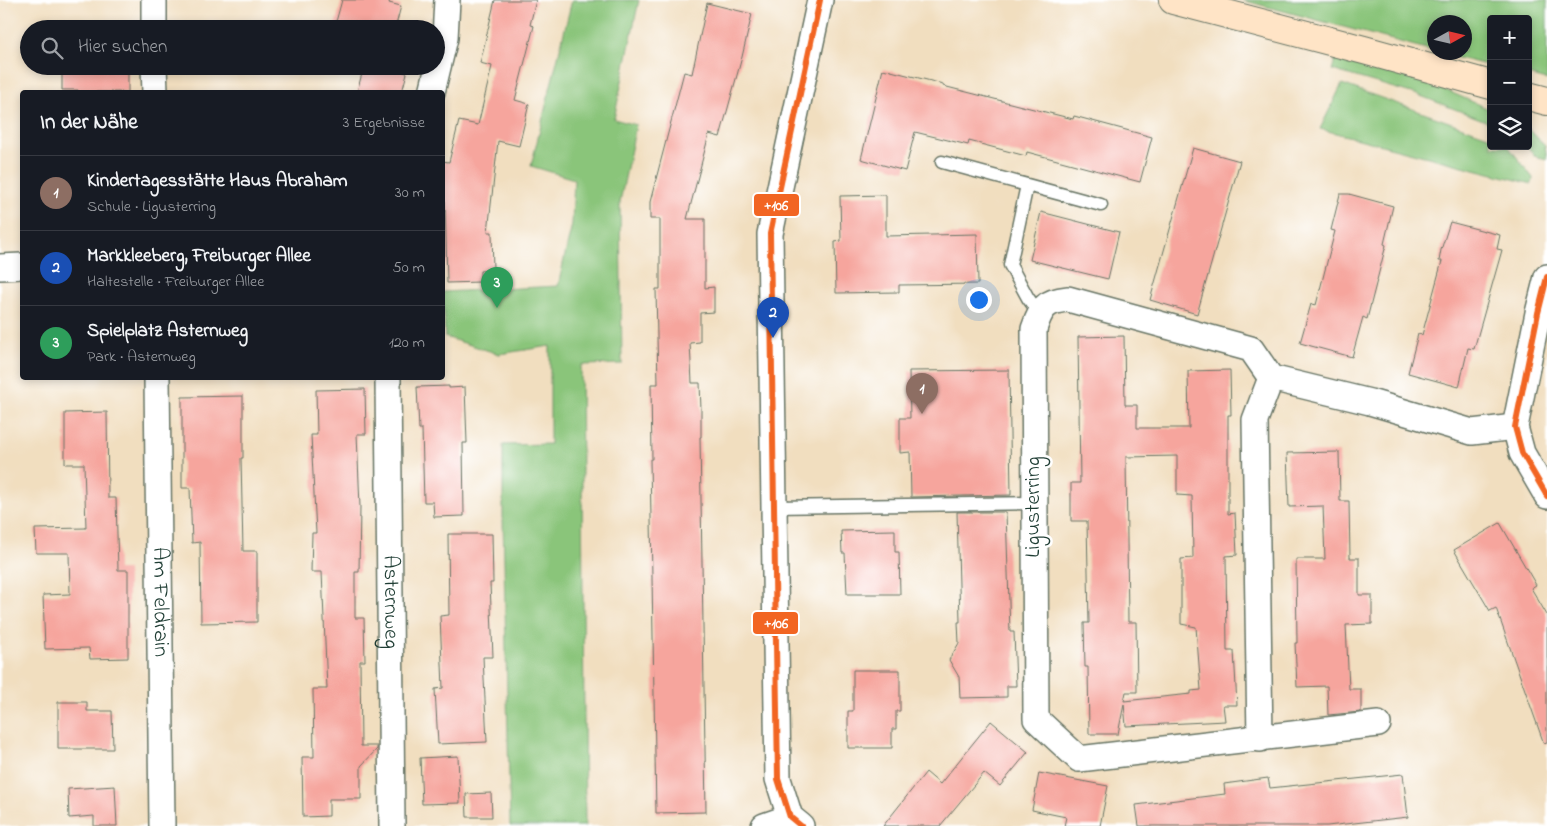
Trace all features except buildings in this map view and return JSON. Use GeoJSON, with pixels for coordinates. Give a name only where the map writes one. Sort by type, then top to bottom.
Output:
{"type":"FeatureCollection","features":[{"type":"Feature","properties":{"kind":"main road"},"geometry":{"type":"LineString","coordinates":[[1173,0],[1364,50],[1487,85]]}},
{"type":"Feature","properties":{"kind":"main road"},"geometry":{"type":"LineString","coordinates":[[1532,97],[1547,101]]}},
{"type":"Feature","properties":{"kind":"street"},"geometry":{"type":"LineString","coordinates":[[154,0],[154,20]]}},
{"type":"Feature","properties":{"kind":"street"},"geometry":{"type":"LineString","coordinates":[[445,38],[447,0]]}},
{"type":"Feature","properties":{"kind":"street"},"geometry":{"type":"LineString","coordinates":[[764,826],[795,822],[778,779],[770,234],[820,0]]}},
{"type":"Feature","properties":{"kind":"street"},"geometry":{"type":"LineString","coordinates":[[154,75],[154,90]]}},
{"type":"Feature","properties":{"kind":"street"},"geometry":{"type":"LineString","coordinates":[[432,90],[436,75]]}},
{"type":"Feature","properties":{"kind":"street"},"geometry":{"type":"LineString","coordinates":[[0,267],[20,266]]}},
{"type":"Feature","properties":{"kind":"street"},"geometry":{"type":"LineString","coordinates":[[1547,277],[1515,427],[1522,453],[1547,496]]}},
{"type":"Feature","properties":{"kind":"street"},"geometry":{"type":"LineString","coordinates":[[1039,313],[1052,300],[1068,299],[1250,349],[1272,378],[1370,402],[1472,432],[1515,427]]}},
{"type":"Feature","properties":{"kind":"street","name":"Ligusterring"},"geometry":{"type":"LineString","coordinates":[[1039,313],[1034,329],[1036,719],[1080,759],[1378,724]]}},
{"type":"Feature","properties":{"kind":"street"},"geometry":{"type":"LineString","coordinates":[[1260,739],[1255,420],[1272,378]]}},
{"type":"Feature","properties":{"kind":"street","name":"Am Feldrain"},"geometry":{"type":"LineString","coordinates":[[157,380],[162,826]]}},
{"type":"Feature","properties":{"kind":"street","name":"Asternweg"},"geometry":{"type":"LineString","coordinates":[[388,380],[392,826]]}},
{"type":"Feature","properties":{"kind":"lane"},"geometry":{"type":"LineString","coordinates":[[942,162],[1101,205]]}},
{"type":"Feature","properties":{"kind":"lane"},"geometry":{"type":"LineString","coordinates":[[1027,184],[1010,265],[1028,298],[1039,313]]}},
{"type":"Feature","properties":{"kind":"lane"},"geometry":{"type":"LineString","coordinates":[[774,507],[1034,503]]}},
{"type":"Feature","properties":{"kind":"green space"},"geometry":{"type":"Polygon","coordinates":[[[572,0],[639,0],[614,119],[636,125],[620,202],[622,364],[581,365],[585,826],[510,826],[503,445],[550,444],[550,346],[499,354],[445,337],[445,292],[558,286],[572,224],[574,179],[531,166],[572,0]]]}},
{"type":"Feature","properties":{"kind":"green space"},"geometry":{"type":"Polygon","coordinates":[[[1242,0],[1547,0],[1547,80],[1532,76],[1532,15],[1487,15],[1487,65],[1467,60],[1472,60],[1472,15],[1427,15],[1427,49],[1242,0]]]}},
{"type":"Feature","properties":{"kind":"green space"},"geometry":{"type":"Polygon","coordinates":[[[1336,57],[1432,84],[1487,108],[1487,121],[1418,95],[1332,70],[1336,57]]]}},
{"type":"Feature","properties":{"kind":"green space"},"geometry":{"type":"Polygon","coordinates":[[[1342,84],[1487,136],[1487,150],[1511,150],[1533,178],[1532,184],[1320,129],[1342,84]]]}},
{"type":"Feature","properties":{"kind":"green space"},"geometry":{"type":"Polygon","coordinates":[[[1532,132],[1545,146],[1547,159],[1534,156],[1530,150],[1532,150],[1532,132]]]}},
{"type":"Feature","properties":{"kind":"transit line","name":"+106"},"geometry":{"type":"LineString","coordinates":[[801,826],[790,817],[778,779],[770,234],[820,0]]}},
{"type":"Feature","properties":{"kind":"transit line","name":"+106"},"geometry":{"type":"LineString","coordinates":[[1547,277],[1515,427],[1522,453],[1547,496]]}},
{"type":"Feature","properties":{"kind":"place","name":"Spielplatz Asternweg"},"geometry":{"type":"Point","coordinates":[497,308]}},
{"type":"Feature","properties":{"kind":"place","name":"Markkleeberg, Freiburger Allee"},"geometry":{"type":"Point","coordinates":[773,338]}},
{"type":"Feature","properties":{"kind":"place","name":"Kindertagesstätte Haus Abraham"},"geometry":{"type":"Point","coordinates":[922,414]}}]}
